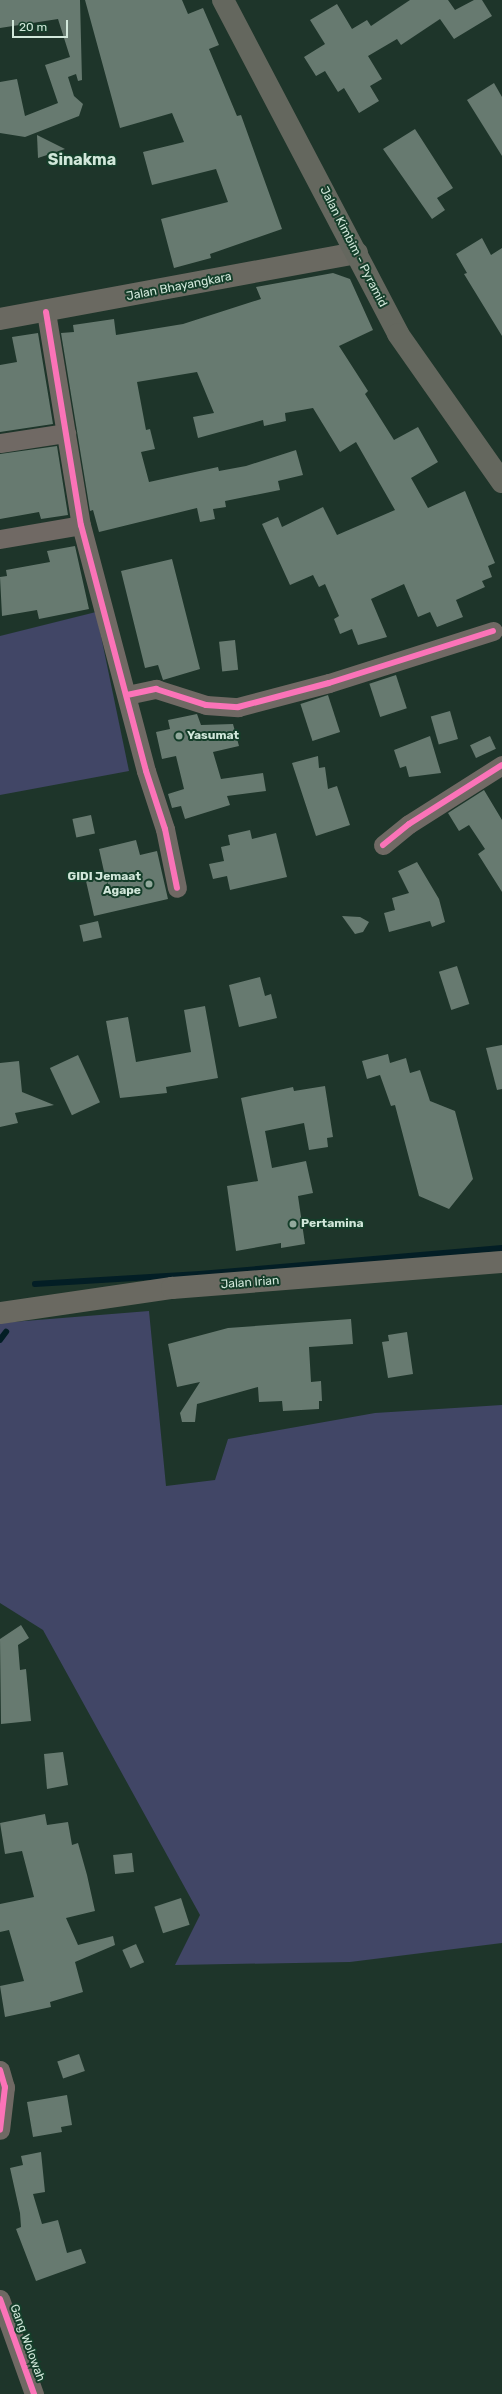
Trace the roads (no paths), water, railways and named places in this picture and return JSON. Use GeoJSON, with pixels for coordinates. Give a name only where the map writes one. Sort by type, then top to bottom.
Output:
{"type":"FeatureCollection","features":[{"type":"Feature","properties":{"kind":"highway","name":"Jalan Kimbim - Pyramid"},"geometry":{"type":"LineString","coordinates":[[223,0],[357,253],[398,334],[502,482]]}},
{"type":"Feature","properties":{"kind":"main road","name":"Jalan Bhayangkara"},"geometry":{"type":"LineString","coordinates":[[0,319],[46,312],[357,253]]}},
{"type":"Feature","properties":{"kind":"main road","name":"Jalan Irian"},"geometry":{"type":"LineString","coordinates":[[0,1313],[172,1288],[502,1262]]}},
{"type":"Feature","properties":{"kind":"street"},"geometry":{"type":"LineString","coordinates":[[46,312],[81,525],[165,829],[177,888]]}},
{"type":"Feature","properties":{"kind":"street"},"geometry":{"type":"LineString","coordinates":[[0,443],[66,433]]}},
{"type":"Feature","properties":{"kind":"street"},"geometry":{"type":"LineString","coordinates":[[0,539],[81,525]]}},
{"type":"Feature","properties":{"kind":"street"},"geometry":{"type":"LineString","coordinates":[[127,695],[156,689],[206,705],[238,707],[329,683],[493,631]]}},
{"type":"Feature","properties":{"kind":"street"},"geometry":{"type":"LineString","coordinates":[[383,845],[409,824],[502,765]]}},
{"type":"Feature","properties":{"kind":"street"},"geometry":{"type":"LineString","coordinates":[[0,2070],[5,2087],[0,2130]]}},
{"type":"Feature","properties":{"kind":"street","name":"Gang Wolowah"},"geometry":{"type":"LineString","coordinates":[[0,2299],[34,2394]]}},
{"type":"Feature","properties":{"kind":"waterway"},"geometry":{"type":"LineString","coordinates":[[35,1284],[200,1274],[502,1248]]}},
{"type":"Feature","properties":{"kind":"waterway"},"geometry":{"type":"LineString","coordinates":[[0,1340],[6,1332]]}},
{"type":"Feature","properties":{"kind":"place","name":"Yasumat"},"geometry":{"type":"Point","coordinates":[179,736]}},
{"type":"Feature","properties":{"kind":"place","name":"GIDI Jemaat Agape"},"geometry":{"type":"Point","coordinates":[149,884]}},
{"type":"Feature","properties":{"kind":"place","name":"Pertamina"},"geometry":{"type":"Point","coordinates":[293,1224]}},
{"type":"Feature","properties":{"kind":"district","name":"Sinakma"},"geometry":{"type":"Point","coordinates":[82,160]}}]}
